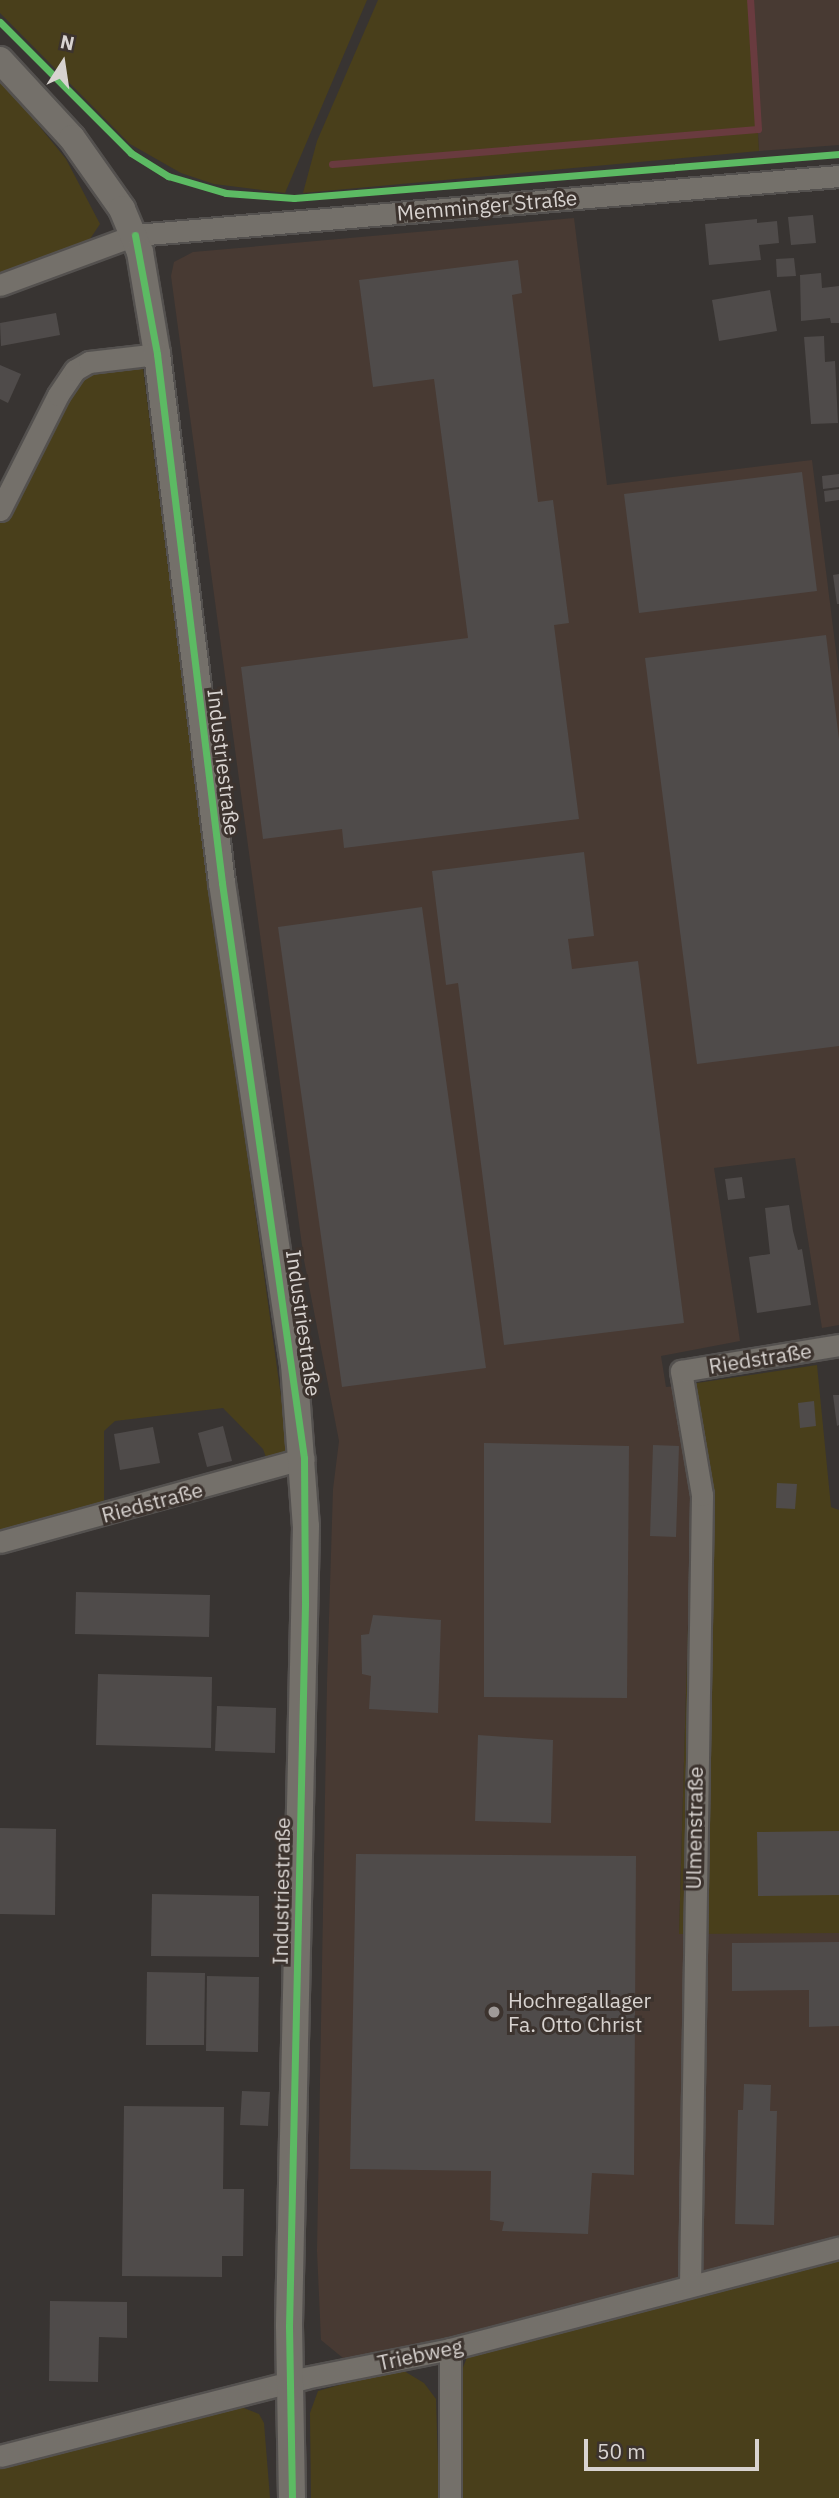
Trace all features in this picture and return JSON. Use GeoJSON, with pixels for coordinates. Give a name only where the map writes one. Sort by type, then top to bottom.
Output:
{"type":"FeatureCollection","features":[{"type":"Feature","properties":{"kind":"street","name":"Industriestraße"},"geometry":{"type":"LineString","coordinates":[[0,60],[72,138],[135,235],[145,277],[157,354],[220,870],[304,1458],[306,1605],[289,2382],[292,2498]]}},
{"type":"Feature","properties":{"kind":"street","name":"Memminger Straße"},"geometry":{"type":"LineString","coordinates":[[0,285],[135,235],[839,176]]}},
{"type":"Feature","properties":{"kind":"street"},"geometry":{"type":"LineString","coordinates":[[0,509],[58,395],[75,370],[89,362],[157,354]]}},
{"type":"Feature","properties":{"kind":"street","name":"Riedstraße"},"geometry":{"type":"LineString","coordinates":[[681,1371],[839,1345]]}},
{"type":"Feature","properties":{"kind":"street","name":"Ulmenstraße"},"geometry":{"type":"LineString","coordinates":[[681,1371],[702,1495],[690,2286]]}},
{"type":"Feature","properties":{"kind":"street","name":"Riedstraße"},"geometry":{"type":"LineString","coordinates":[[0,1542],[304,1458]]}},
{"type":"Feature","properties":{"kind":"street","name":"Triebweg"},"geometry":{"type":"LineString","coordinates":[[0,2456],[289,2382],[450,2349],[839,2248]]}},
{"type":"Feature","properties":{"kind":"street"},"geometry":{"type":"LineString","coordinates":[[450,2349],[450,2498]]}},
{"type":"Feature","properties":{"kind":"shaded area"},"geometry":{"type":"Polygon","coordinates":[[[0,0],[367,0],[285,193],[214,184],[181,173],[130,144],[0,13],[0,0]]]}},
{"type":"Feature","properties":{"kind":"shaded area"},"geometry":{"type":"Polygon","coordinates":[[[378,0],[750,0],[759,151],[303,193],[317,141],[378,0]]]}},
{"type":"Feature","properties":{"kind":"shaded area"},"geometry":{"type":"Polygon","coordinates":[[[750,0],[839,0],[839,145],[759,151],[750,0]]]}},
{"type":"Feature","properties":{"kind":"shaded area"},"geometry":{"type":"Polygon","coordinates":[[[0,78],[66,159],[100,224],[88,242],[0,277],[0,78]]]}},
{"type":"Feature","properties":{"kind":"shaded area"},"geometry":{"type":"Polygon","coordinates":[[[574,218],[607,485],[812,460],[839,675],[839,1325],[822,1328],[795,1158],[714,1168],[740,1341],[661,1356],[666,1387],[677,1386],[692,1487],[679,1933],[839,1933],[839,2238],[388,2352],[343,2358],[321,2340],[317,2251],[327,1683],[333,1489],[339,1441],[304,1260],[171,276],[174,262],[193,252],[574,218]]]}},
{"type":"Feature","properties":{"kind":"shaded area"},"geometry":{"type":"Polygon","coordinates":[[[143,368],[193,765],[289,1454],[267,1460],[263,1449],[223,1408],[115,1421],[104,1431],[104,1506],[0,1534],[0,523],[60,405],[80,379],[110,369],[143,368]]]}},
{"type":"Feature","properties":{"kind":"shaded area"},"geometry":{"type":"Polygon","coordinates":[[[817,1365],[831,1507],[839,1510],[839,1933],[679,1934],[692,1487],[677,1386],[817,1365]]]}},
{"type":"Feature","properties":{"kind":"shaded area"},"geometry":{"type":"Polygon","coordinates":[[[839,2258],[839,2498],[463,2498],[462,2370],[468,2355],[839,2258]]]}},
{"type":"Feature","properties":{"kind":"shaded area"},"geometry":{"type":"Polygon","coordinates":[[[389,2371],[404,2371],[424,2383],[436,2399],[439,2498],[311,2498],[310,2413],[318,2391],[389,2371]]]}},
{"type":"Feature","properties":{"kind":"shaded area"},"geometry":{"type":"Polygon","coordinates":[[[233,2404],[259,2414],[264,2423],[270,2498],[0,2498],[0,2464],[233,2404]]]}},
{"type":"Feature","properties":{"kind":"building"},"geometry":{"type":"Polygon","coordinates":[[[813,215],[816,243],[791,245],[788,217],[813,215]]]}},
{"type":"Feature","properties":{"kind":"building"},"geometry":{"type":"Polygon","coordinates":[[[757,219],[757,223],[777,221],[779,243],[759,245],[761,260],[709,265],[705,224],[757,219]]]}},
{"type":"Feature","properties":{"kind":"building"},"geometry":{"type":"Polygon","coordinates":[[[794,258],[796,276],[777,277],[776,259],[794,258]]]}},
{"type":"Feature","properties":{"kind":"building"},"geometry":{"type":"Polygon","coordinates":[[[518,260],[522,293],[512,295],[538,502],[553,500],[569,623],[554,625],[579,819],[344,848],[342,829],[263,839],[241,667],[468,638],[434,379],[373,387],[359,280],[518,260]]]}},
{"type":"Feature","properties":{"kind":"building"},"geometry":{"type":"Polygon","coordinates":[[[821,273],[822,288],[839,286],[839,323],[831,323],[830,318],[801,321],[800,275],[821,273]]]}},
{"type":"Feature","properties":{"kind":"building"},"geometry":{"type":"Polygon","coordinates":[[[770,290],[777,331],[719,341],[712,300],[770,290]]]}},
{"type":"Feature","properties":{"kind":"building"},"geometry":{"type":"Polygon","coordinates":[[[56,313],[60,335],[1,346],[0,323],[56,313]]]}},
{"type":"Feature","properties":{"kind":"building"},"geometry":{"type":"Polygon","coordinates":[[[824,336],[825,362],[835,361],[838,423],[811,424],[804,337],[824,336]]]}},
{"type":"Feature","properties":{"kind":"building"},"geometry":{"type":"Polygon","coordinates":[[[0,365],[21,374],[8,403],[0,399],[0,365]]]}},
{"type":"Feature","properties":{"kind":"building"},"geometry":{"type":"Polygon","coordinates":[[[802,472],[817,591],[639,613],[624,494],[802,472]]]}},
{"type":"Feature","properties":{"kind":"building"},"geometry":{"type":"Polygon","coordinates":[[[839,474],[839,487],[823,489],[822,476],[839,474]]]}},
{"type":"Feature","properties":{"kind":"building"},"geometry":{"type":"Polygon","coordinates":[[[839,489],[839,500],[825,502],[824,491],[839,489]]]}},
{"type":"Feature","properties":{"kind":"building"},"geometry":{"type":"Polygon","coordinates":[[[839,574],[839,604],[837,604],[833,575],[839,574]]]}},
{"type":"Feature","properties":{"kind":"building"},"geometry":{"type":"Polygon","coordinates":[[[826,635],[839,739],[839,1046],[697,1064],[645,658],[826,635]]]}},
{"type":"Feature","properties":{"kind":"building"},"geometry":{"type":"Polygon","coordinates":[[[584,852],[594,936],[568,939],[572,969],[638,961],[684,1323],[504,1345],[458,983],[446,985],[432,871],[584,852]]]}},
{"type":"Feature","properties":{"kind":"building"},"geometry":{"type":"Polygon","coordinates":[[[422,907],[486,1368],[342,1387],[278,927],[422,907]]]}},
{"type":"Feature","properties":{"kind":"building"},"geometry":{"type":"Polygon","coordinates":[[[742,1177],[745,1198],[728,1200],[725,1179],[742,1177]]]}},
{"type":"Feature","properties":{"kind":"building"},"geometry":{"type":"Polygon","coordinates":[[[789,1205],[798,1250],[802,1249],[811,1305],[757,1313],[749,1257],[770,1254],[765,1208],[789,1205]]]}},
{"type":"Feature","properties":{"kind":"building"},"geometry":{"type":"Polygon","coordinates":[[[833,1395],[839,1395],[837,1426],[833,1395]]]}},
{"type":"Feature","properties":{"kind":"building"},"geometry":{"type":"Polygon","coordinates":[[[814,1401],[816,1426],[800,1428],[798,1403],[814,1401]]]}},
{"type":"Feature","properties":{"kind":"building"},"geometry":{"type":"Polygon","coordinates":[[[223,1426],[232,1461],[207,1467],[198,1433],[223,1426]]]}},
{"type":"Feature","properties":{"kind":"building"},"geometry":{"type":"Polygon","coordinates":[[[153,1427],[160,1463],[120,1470],[114,1434],[153,1427]]]}},
{"type":"Feature","properties":{"kind":"building"},"geometry":{"type":"Polygon","coordinates":[[[484,1443],[629,1446],[627,1698],[484,1697],[484,1443]]]}},
{"type":"Feature","properties":{"kind":"building"},"geometry":{"type":"Polygon","coordinates":[[[653,1445],[679,1446],[676,1537],[650,1536],[653,1445]]]}},
{"type":"Feature","properties":{"kind":"building"},"geometry":{"type":"Polygon","coordinates":[[[777,1483],[797,1484],[795,1509],[776,1508],[777,1483]]]}},
{"type":"Feature","properties":{"kind":"building"},"geometry":{"type":"Polygon","coordinates":[[[76,1592],[210,1595],[209,1637],[75,1634],[76,1592]]]}},
{"type":"Feature","properties":{"kind":"building"},"geometry":{"type":"Polygon","coordinates":[[[373,1615],[441,1620],[438,1713],[369,1709],[371,1676],[362,1674],[361,1635],[369,1634],[373,1615]]]}},
{"type":"Feature","properties":{"kind":"building"},"geometry":{"type":"Polygon","coordinates":[[[98,1674],[212,1677],[211,1748],[96,1745],[98,1674]]]}},
{"type":"Feature","properties":{"kind":"building"},"geometry":{"type":"Polygon","coordinates":[[[217,1706],[276,1708],[275,1753],[215,1751],[217,1706]]]}},
{"type":"Feature","properties":{"kind":"building"},"geometry":{"type":"Polygon","coordinates":[[[478,1735],[553,1740],[551,1823],[475,1821],[478,1735]]]}},
{"type":"Feature","properties":{"kind":"building"},"geometry":{"type":"Polygon","coordinates":[[[0,1828],[56,1829],[55,1915],[0,1914],[0,1828]]]}},
{"type":"Feature","properties":{"kind":"building"},"geometry":{"type":"Polygon","coordinates":[[[839,1831],[839,1895],[758,1896],[757,1832],[839,1831]]]}},
{"type":"Feature","properties":{"kind":"building","name":"Hochregallager Fa. Otto Christ"},"geometry":{"type":"Polygon","coordinates":[[[356,1854],[636,1856],[634,2175],[592,2173],[588,2234],[502,2231],[504,2222],[490,2220],[491,2171],[350,2169],[356,1854]]]}},
{"type":"Feature","properties":{"kind":"building"},"geometry":{"type":"Polygon","coordinates":[[[152,1894],[259,1896],[259,1957],[151,1956],[152,1894]]]}},
{"type":"Feature","properties":{"kind":"building"},"geometry":{"type":"Polygon","coordinates":[[[839,1942],[839,2026],[809,2027],[809,1990],[732,1991],[732,1943],[839,1942]]]}},
{"type":"Feature","properties":{"kind":"building"},"geometry":{"type":"Polygon","coordinates":[[[147,1972],[205,1973],[204,2045],[146,2045],[147,1972]]]}},
{"type":"Feature","properties":{"kind":"building"},"geometry":{"type":"Polygon","coordinates":[[[207,1976],[259,1977],[258,2052],[206,2051],[207,1976]]]}},
{"type":"Feature","properties":{"kind":"building"},"geometry":{"type":"Polygon","coordinates":[[[744,2084],[771,2085],[770,2111],[777,2111],[774,2225],[735,2224],[738,2110],[743,2110],[744,2084]]]}},
{"type":"Feature","properties":{"kind":"building"},"geometry":{"type":"Polygon","coordinates":[[[242,2091],[270,2092],[268,2126],[240,2125],[242,2091]]]}},
{"type":"Feature","properties":{"kind":"building"},"geometry":{"type":"Polygon","coordinates":[[[124,2106],[224,2107],[223,2189],[244,2189],[243,2256],[222,2256],[222,2277],[122,2276],[124,2106]]]}},
{"type":"Feature","properties":{"kind":"building"},"geometry":{"type":"Polygon","coordinates":[[[50,2301],[127,2302],[127,2338],[99,2337],[98,2382],[49,2381],[50,2301]]]}},
{"type":"Feature","properties":{"kind":"waterway"},"geometry":{"type":"LineString","coordinates":[[332,164],[758,129],[750,0]]}},
{"type":"Feature","properties":{"kind":"cycle path"},"geometry":{"type":"LineString","coordinates":[[0,22],[131,153],[168,176],[226,193],[294,198],[839,154]]}},
{"type":"Feature","properties":{"kind":"cycle path"},"geometry":{"type":"LineString","coordinates":[[135,235],[157,354],[222,883],[304,1458],[305,1605],[289,2326],[292,2498]]}},
{"type":"Feature","properties":{"kind":"place","name":"Hochregallager Fa. Otto Christ"},"geometry":{"type":"Point","coordinates":[494,2012]}}]}
